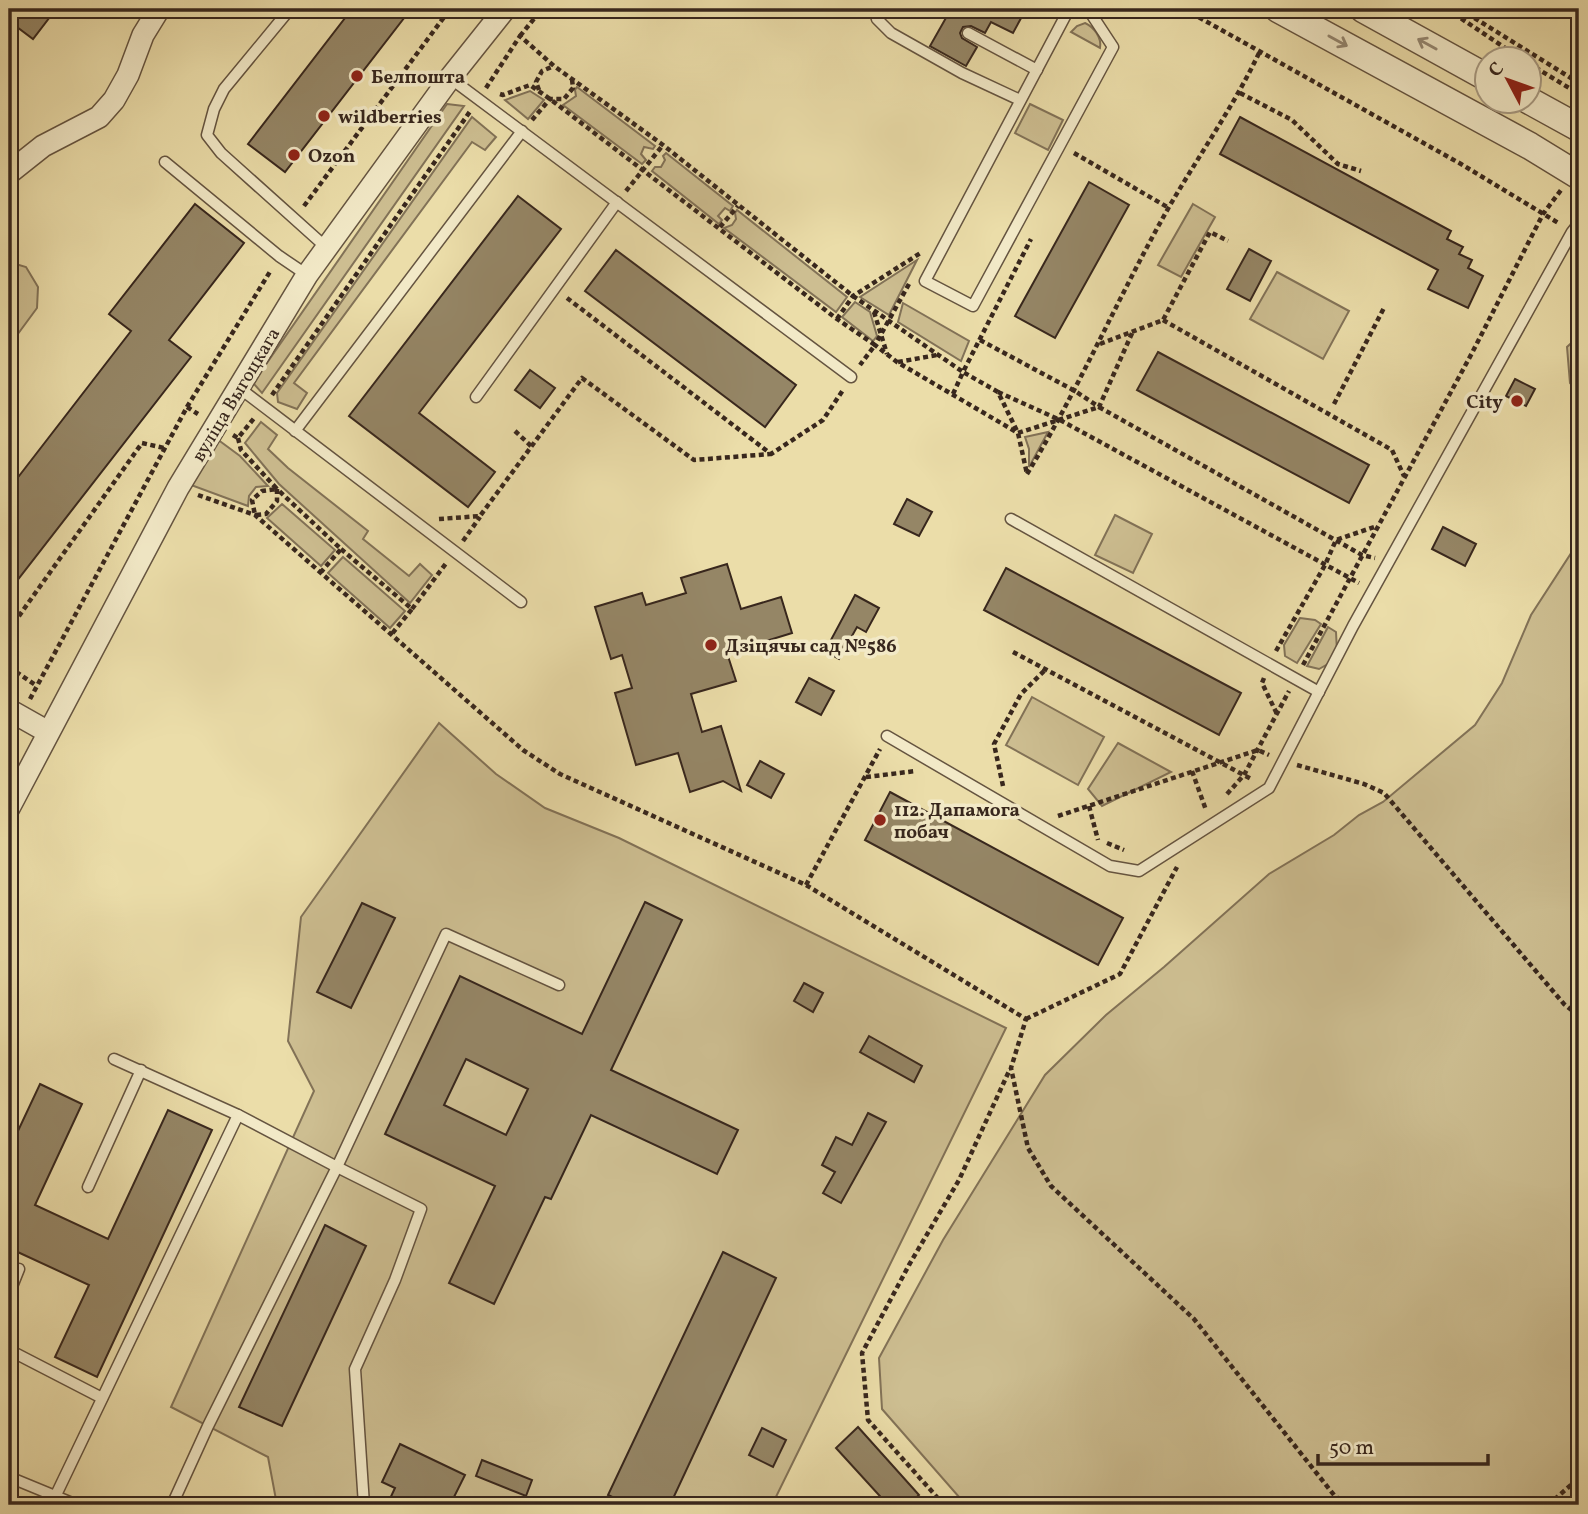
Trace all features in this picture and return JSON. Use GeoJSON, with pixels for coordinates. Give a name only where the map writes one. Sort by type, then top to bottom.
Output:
{"type":"FeatureCollection","features":[{"type":"Feature","properties":{"kind":"street"},"geometry":{"type":"LineString","coordinates":[[9,173],[43,146],[99,117],[128,75],[143,35],[159,9]]}},
{"type":"Feature","properties":{"kind":"street","name":"вуліца Выгоцкага"},"geometry":{"type":"LineString","coordinates":[[9,808],[178,488],[307,275],[450,78],[505,9]]}},
{"type":"Feature","properties":{"kind":"street"},"geometry":{"type":"LineString","coordinates":[[1278,9],[1530,146],[1579,176]]}},
{"type":"Feature","properties":{"kind":"street"},"geometry":{"type":"LineString","coordinates":[[1363,9],[1472,69]]}},
{"type":"Feature","properties":{"kind":"street"},"geometry":{"type":"LineString","coordinates":[[1542,108],[1579,128]]}},
{"type":"Feature","properties":{"kind":"street"},"geometry":{"type":"LineString","coordinates":[[15,713],[48,732]]}},
{"type":"Feature","properties":{"kind":"lane"},"geometry":{"type":"LineString","coordinates":[[290,9],[224,89],[214,108],[207,135],[221,153],[327,249]]}},
{"type":"Feature","properties":{"kind":"lane"},"geometry":{"type":"LineString","coordinates":[[874,9],[877,19],[891,33],[962,73],[1020,100]]}},
{"type":"Feature","properties":{"kind":"lane"},"geometry":{"type":"LineString","coordinates":[[1069,9],[925,281],[973,306],[1113,47],[1088,9]]}},
{"type":"Feature","properties":{"kind":"lane"},"geometry":{"type":"LineString","coordinates":[[968,33],[1037,70]]}},
{"type":"Feature","properties":{"kind":"lane"},"geometry":{"type":"LineString","coordinates":[[450,78],[852,377]]}},
{"type":"Feature","properties":{"kind":"lane"},"geometry":{"type":"LineString","coordinates":[[295,430],[522,131]]}},
{"type":"Feature","properties":{"kind":"lane"},"geometry":{"type":"LineString","coordinates":[[164,162],[279,256],[307,275]]}},
{"type":"Feature","properties":{"kind":"lane"},"geometry":{"type":"LineString","coordinates":[[476,397],[617,202]]}},
{"type":"Feature","properties":{"kind":"lane"},"geometry":{"type":"LineString","coordinates":[[887,736],[1110,866],[1139,871],[1269,789],[1492,375],[1579,223]]}},
{"type":"Feature","properties":{"kind":"lane"},"geometry":{"type":"LineString","coordinates":[[238,387],[520,602]]}},
{"type":"Feature","properties":{"kind":"lane"},"geometry":{"type":"LineString","coordinates":[[1011,519],[1319,692]]}},
{"type":"Feature","properties":{"kind":"lane"},"geometry":{"type":"LineString","coordinates":[[172,1505],[208,1426],[337,1167],[446,934],[559,985]]}},
{"type":"Feature","properties":{"kind":"lane"},"geometry":{"type":"LineString","coordinates":[[114,1059],[238,1115],[421,1209],[396,1280],[355,1369],[364,1505]]}},
{"type":"Feature","properties":{"kind":"lane"},"geometry":{"type":"LineString","coordinates":[[88,1187],[141,1070]]}},
{"type":"Feature","properties":{"kind":"lane"},"geometry":{"type":"LineString","coordinates":[[55,1497],[238,1115]]}},
{"type":"Feature","properties":{"kind":"lane"},"geometry":{"type":"LineString","coordinates":[[9,1294],[19,1269]]}},
{"type":"Feature","properties":{"kind":"lane"},"geometry":{"type":"LineString","coordinates":[[9,1350],[102,1398]]}},
{"type":"Feature","properties":{"kind":"lane"},"geometry":{"type":"LineString","coordinates":[[9,1477],[76,1505]]}},
{"type":"Feature","properties":{"kind":"path"},"geometry":{"type":"LineString","coordinates":[[294,219],[450,9]]}},
{"type":"Feature","properties":{"kind":"path"},"geometry":{"type":"LineString","coordinates":[[238,438],[263,407],[479,99],[520,36],[542,9]]}},
{"type":"Feature","properties":{"kind":"path"},"geometry":{"type":"LineString","coordinates":[[1184,9],[1461,164],[1543,214],[1258,750],[1244,775],[1222,800]]}},
{"type":"Feature","properties":{"kind":"path"},"geometry":{"type":"LineString","coordinates":[[1447,9],[1502,46]]}},
{"type":"Feature","properties":{"kind":"path"},"geometry":{"type":"LineString","coordinates":[[1460,9],[1579,83]]}},
{"type":"Feature","properties":{"kind":"path"},"geometry":{"type":"LineString","coordinates":[[520,36],[554,66],[663,145],[853,296],[963,372],[998,392],[1060,420],[1370,588]]}},
{"type":"Feature","properties":{"kind":"path"},"geometry":{"type":"LineString","coordinates":[[998,392],[1018,433],[1027,474],[1060,420],[1169,208],[1240,93],[1260,51]]}},
{"type":"Feature","properties":{"kind":"path"},"geometry":{"type":"LineString","coordinates":[[539,91],[536,82],[541,71],[554,66]]}},
{"type":"Feature","properties":{"kind":"path"},"geometry":{"type":"LineString","coordinates":[[1542,72],[1579,94]]}},
{"type":"Feature","properties":{"kind":"path"},"geometry":{"type":"LineString","coordinates":[[522,131],[550,99],[564,99],[573,88],[572,78]]}},
{"type":"Feature","properties":{"kind":"path"},"geometry":{"type":"LineString","coordinates":[[1240,93],[1292,120],[1338,164],[1361,171]]}},
{"type":"Feature","properties":{"kind":"path"},"geometry":{"type":"LineString","coordinates":[[617,202],[663,145]]}},
{"type":"Feature","properties":{"kind":"path"},"geometry":{"type":"LineString","coordinates":[[1068,165],[1074,153],[1169,208]]}},
{"type":"Feature","properties":{"kind":"path"},"geometry":{"type":"LineString","coordinates":[[720,228],[737,206]]}},
{"type":"Feature","properties":{"kind":"path"},"geometry":{"type":"LineString","coordinates":[[953,394],[1036,228]]}},
{"type":"Feature","properties":{"kind":"path"},"geometry":{"type":"LineString","coordinates":[[1099,344],[1163,320],[1210,232],[1228,241]]}},
{"type":"Feature","properties":{"kind":"path"},"geometry":{"type":"LineString","coordinates":[[837,318],[853,296],[927,249],[921,261]]}},
{"type":"Feature","properties":{"kind":"path"},"geometry":{"type":"LineString","coordinates":[[15,713],[37,687],[164,447],[279,256]]}},
{"type":"Feature","properties":{"kind":"path"},"geometry":{"type":"LineString","coordinates":[[914,273],[875,345],[897,362],[1018,433],[1099,407],[1133,331]]}},
{"type":"Feature","properties":{"kind":"path"},"geometry":{"type":"LineString","coordinates":[[1334,404],[1385,306]]}},
{"type":"Feature","properties":{"kind":"path"},"geometry":{"type":"LineString","coordinates":[[874,311],[887,354]]}},
{"type":"Feature","properties":{"kind":"path"},"geometry":{"type":"LineString","coordinates":[[1163,320],[1392,450],[1404,477]]}},
{"type":"Feature","properties":{"kind":"path"},"geometry":{"type":"LineString","coordinates":[[979,340],[1075,391],[1362,555],[1383,561]]}},
{"type":"Feature","properties":{"kind":"path"},"geometry":{"type":"LineString","coordinates":[[897,362],[938,355]]}},
{"type":"Feature","properties":{"kind":"path"},"geometry":{"type":"LineString","coordinates":[[430,513],[441,520],[480,516],[582,378],[694,460],[771,454]]}},
{"type":"Feature","properties":{"kind":"path"},"geometry":{"type":"LineString","coordinates":[[187,407],[238,438],[241,450],[277,489],[341,549],[412,609],[391,635]]}},
{"type":"Feature","properties":{"kind":"path"},"geometry":{"type":"LineString","coordinates":[[514,431],[531,446]]}},
{"type":"Feature","properties":{"kind":"path"},"geometry":{"type":"LineString","coordinates":[[9,630],[142,443],[164,447]]}},
{"type":"Feature","properties":{"kind":"path"},"geometry":{"type":"LineString","coordinates":[[178,488],[255,515],[523,750],[560,774],[806,885],[1026,1019]]}},
{"type":"Feature","properties":{"kind":"path"},"geometry":{"type":"LineString","coordinates":[[255,515],[266,514],[277,501],[277,489]]}},
{"type":"Feature","properties":{"kind":"path"},"geometry":{"type":"LineString","coordinates":[[255,515],[252,500],[262,491],[277,489]]}},
{"type":"Feature","properties":{"kind":"path"},"geometry":{"type":"LineString","coordinates":[[1277,714],[1262,683],[1268,664],[1325,565],[1336,540],[1378,526]]}},
{"type":"Feature","properties":{"kind":"path"},"geometry":{"type":"LineString","coordinates":[[321,572],[341,549]]}},
{"type":"Feature","properties":{"kind":"path"},"geometry":{"type":"LineString","coordinates":[[1013,652],[1269,789]]}},
{"type":"Feature","properties":{"kind":"path"},"geometry":{"type":"LineString","coordinates":[[9,667],[37,687]]}},
{"type":"Feature","properties":{"kind":"path"},"geometry":{"type":"LineString","coordinates":[[993,784],[1004,790],[994,744],[1021,694],[1046,669]]}},
{"type":"Feature","properties":{"kind":"path"},"geometry":{"type":"LineString","coordinates":[[806,885],[887,736]]}},
{"type":"Feature","properties":{"kind":"path"},"geometry":{"type":"LineString","coordinates":[[1058,816],[1258,750],[1282,761],[1364,784],[1384,793],[1564,1004],[1579,1016]]}},
{"type":"Feature","properties":{"kind":"path"},"geometry":{"type":"LineString","coordinates":[[865,777],[917,771],[930,761]]}},
{"type":"Feature","properties":{"kind":"path"},"geometry":{"type":"LineString","coordinates":[[944,1505],[868,1420],[862,1353],[959,1180],[1010,1068],[1026,1019],[1120,974],[1206,810],[1192,771]]}},
{"type":"Feature","properties":{"kind":"path"},"geometry":{"type":"LineString","coordinates":[[1195,818],[1214,805]]}},
{"type":"Feature","properties":{"kind":"path"},"geometry":{"type":"LineString","coordinates":[[1089,806],[1098,840]]}},
{"type":"Feature","properties":{"kind":"path"},"geometry":{"type":"LineString","coordinates":[[1048,811],[1068,822]]}},
{"type":"Feature","properties":{"kind":"path"},"geometry":{"type":"LineString","coordinates":[[1088,834],[1130,853]]}},
{"type":"Feature","properties":{"kind":"path"},"geometry":{"type":"LineString","coordinates":[[1010,1068],[1028,1148],[1051,1186],[1194,1319],[1334,1495],[1346,1505]]}},
{"type":"Feature","properties":{"kind":"path"},"geometry":{"type":"LineString","coordinates":[[1548,1505],[1579,1478]]}},
{"type":"Feature","properties":{"kind":"shaded area"},"geometry":{"type":"Polygon","coordinates":[[[1085,23],[1097,33],[1100,48],[1071,32],[1085,23]]]}},
{"type":"Feature","properties":{"kind":"shaded area"},"geometry":{"type":"Polygon","coordinates":[[[577,87],[655,146],[653,149],[644,147],[641,154],[646,160],[642,164],[563,105],[576,96],[577,87]]]}},
{"type":"Feature","properties":{"kind":"shaded area"},"geometry":{"type":"Polygon","coordinates":[[[530,91],[544,100],[528,119],[505,100],[530,91]]]}},
{"type":"Feature","properties":{"kind":"shaded area"},"geometry":{"type":"Polygon","coordinates":[[[447,104],[464,106],[262,393],[253,383],[447,104]]]}},
{"type":"Feature","properties":{"kind":"shaded area"},"geometry":{"type":"Polygon","coordinates":[[[1030,104],[1063,120],[1048,150],[1015,133],[1030,104]]]}},
{"type":"Feature","properties":{"kind":"shaded area"},"geometry":{"type":"Polygon","coordinates":[[[472,117],[496,137],[485,150],[472,142],[294,383],[307,393],[297,409],[278,402],[277,393],[472,117]]]}},
{"type":"Feature","properties":{"kind":"shaded area"},"geometry":{"type":"Polygon","coordinates":[[[666,153],[733,206],[730,211],[725,208],[718,216],[722,220],[719,224],[652,171],[655,167],[661,167],[666,153]]]}},
{"type":"Feature","properties":{"kind":"shaded area"},"geometry":{"type":"Polygon","coordinates":[[[1193,204],[1215,217],[1181,277],[1158,265],[1193,204]]]}},
{"type":"Feature","properties":{"kind":"shaded area"},"geometry":{"type":"Polygon","coordinates":[[[737,210],[847,297],[836,312],[724,228],[732,225],[737,210]]]}},
{"type":"Feature","properties":{"kind":"shaded area"},"geometry":{"type":"Polygon","coordinates":[[[917,260],[889,315],[860,297],[917,260]]]}},
{"type":"Feature","properties":{"kind":"shaded area"},"geometry":{"type":"Polygon","coordinates":[[[9,262],[26,267],[38,287],[37,308],[9,346],[9,262]]]}},
{"type":"Feature","properties":{"kind":"shaded area"},"geometry":{"type":"Polygon","coordinates":[[[1277,272],[1349,311],[1323,359],[1250,319],[1277,272]]]}},
{"type":"Feature","properties":{"kind":"shaded area"},"geometry":{"type":"Polygon","coordinates":[[[855,302],[870,312],[877,336],[873,341],[842,317],[855,302]]]}},
{"type":"Feature","properties":{"kind":"shaded area"},"geometry":{"type":"Polygon","coordinates":[[[903,303],[969,341],[961,361],[898,322],[903,303]]]}},
{"type":"Feature","properties":{"kind":"shaded area"},"geometry":{"type":"Polygon","coordinates":[[[1579,336],[1579,393],[1570,383],[1567,347],[1579,336]]]}},
{"type":"Feature","properties":{"kind":"shaded area"},"geometry":{"type":"Polygon","coordinates":[[[261,422],[277,435],[268,449],[368,531],[363,539],[409,576],[420,564],[432,575],[410,603],[279,484],[245,443],[261,422]]]}},
{"type":"Feature","properties":{"kind":"shaded area"},"geometry":{"type":"Polygon","coordinates":[[[1048,432],[1029,467],[1029,449],[1025,437],[1048,432]]]}},
{"type":"Feature","properties":{"kind":"shaded area"},"geometry":{"type":"Polygon","coordinates":[[[217,439],[240,456],[268,486],[256,487],[249,496],[248,506],[191,485],[217,439]]]}},
{"type":"Feature","properties":{"kind":"shaded area"},"geometry":{"type":"Polygon","coordinates":[[[282,504],[335,550],[321,566],[267,518],[282,504]]]}},
{"type":"Feature","properties":{"kind":"shaded area"},"geometry":{"type":"Polygon","coordinates":[[[1115,515],[1152,534],[1133,573],[1095,555],[1115,515]]]}},
{"type":"Feature","properties":{"kind":"shaded area"},"geometry":{"type":"Polygon","coordinates":[[[1579,541],[1579,1505],[966,1505],[882,1409],[879,1358],[943,1240],[1045,1075],[1106,1015],[1269,874],[1383,802],[1475,725],[1502,683],[1531,615],[1579,541]]]}},
{"type":"Feature","properties":{"kind":"shaded area"},"geometry":{"type":"Polygon","coordinates":[[[343,557],[405,611],[390,628],[328,573],[343,557]]]}},
{"type":"Feature","properties":{"kind":"shaded area"},"geometry":{"type":"Polygon","coordinates":[[[1300,618],[1315,620],[1321,624],[1297,663],[1285,656],[1284,645],[1300,618]]]}},
{"type":"Feature","properties":{"kind":"shaded area"},"geometry":{"type":"Polygon","coordinates":[[[1328,627],[1336,632],[1337,652],[1328,664],[1319,669],[1307,666],[1328,627]]]}},
{"type":"Feature","properties":{"kind":"shaded area"},"geometry":{"type":"Polygon","coordinates":[[[1032,697],[1104,737],[1078,785],[1006,745],[1032,697]]]}},
{"type":"Feature","properties":{"kind":"shaded area"},"geometry":{"type":"Polygon","coordinates":[[[439,723],[496,774],[545,808],[619,838],[1006,1028],[772,1505],[277,1505],[268,1457],[171,1407],[314,1091],[288,1041],[301,917],[439,723]]]}},
{"type":"Feature","properties":{"kind":"shaded area"},"geometry":{"type":"Polygon","coordinates":[[[1118,743],[1171,772],[1102,806],[1088,789],[1118,743]]]}},
{"type":"Feature","properties":{"kind":"building"},"geometry":{"type":"Polygon","coordinates":[[[9,9],[56,9],[33,39],[9,21],[9,9]]]}},
{"type":"Feature","properties":{"kind":"building"},"geometry":{"type":"Polygon","coordinates":[[[352,9],[411,9],[285,172],[248,144],[352,9]]]}},
{"type":"Feature","properties":{"kind":"building"},"geometry":{"type":"Polygon","coordinates":[[[951,9],[1026,9],[1013,33],[991,22],[985,33],[971,26],[963,27],[960,33],[962,38],[977,47],[966,66],[930,46],[951,9]]]}},
{"type":"Feature","properties":{"kind":"building"},"geometry":{"type":"Polygon","coordinates":[[[1240,117],[1451,231],[1447,239],[1463,247],[1459,254],[1472,260],[1468,268],[1483,276],[1468,308],[1428,289],[1438,270],[1220,154],[1240,117]]]}},
{"type":"Feature","properties":{"kind":"building"},"geometry":{"type":"Polygon","coordinates":[[[1089,182],[1129,205],[1055,338],[1015,316],[1089,182]]]}},
{"type":"Feature","properties":{"kind":"building"},"geometry":{"type":"Polygon","coordinates":[[[518,196],[561,229],[419,413],[495,472],[468,507],[349,416],[518,196]]]}},
{"type":"Feature","properties":{"kind":"building"},"geometry":{"type":"Polygon","coordinates":[[[195,204],[244,243],[169,340],[191,357],[9,591],[9,489],[131,331],[109,314],[195,204]]]}},
{"type":"Feature","properties":{"kind":"building"},"geometry":{"type":"Polygon","coordinates":[[[1249,249],[1271,261],[1250,301],[1227,289],[1249,249]]]}},
{"type":"Feature","properties":{"kind":"building"},"geometry":{"type":"Polygon","coordinates":[[[616,250],[796,385],[765,427],[585,291],[616,250]]]}},
{"type":"Feature","properties":{"kind":"building"},"geometry":{"type":"Polygon","coordinates":[[[1158,352],[1369,465],[1349,503],[1137,390],[1158,352]]]}},
{"type":"Feature","properties":{"kind":"building"},"geometry":{"type":"Polygon","coordinates":[[[530,370],[555,388],[540,408],[515,390],[530,370]]]}},
{"type":"Feature","properties":{"kind":"building"},"geometry":{"type":"Polygon","coordinates":[[[1515,379],[1535,389],[1526,406],[1506,396],[1515,379]]]}},
{"type":"Feature","properties":{"kind":"building"},"geometry":{"type":"Polygon","coordinates":[[[907,499],[932,512],[919,536],[894,524],[907,499]]]}},
{"type":"Feature","properties":{"kind":"building"},"geometry":{"type":"Polygon","coordinates":[[[1443,527],[1476,544],[1465,566],[1432,549],[1443,527]]]}},
{"type":"Feature","properties":{"kind":"building"},"geometry":{"type":"Polygon","coordinates":[[[727,564],[741,609],[781,597],[792,633],[727,653],[736,681],[691,694],[702,732],[721,726],[741,791],[723,781],[690,792],[678,753],[636,765],[615,693],[632,688],[622,655],[611,659],[595,607],[642,593],[646,605],[686,593],[681,578],[727,564]]]}},
{"type":"Feature","properties":{"kind":"building"},"geometry":{"type":"Polygon","coordinates":[[[1006,568],[1241,693],[1219,735],[984,610],[1006,568]]]}},
{"type":"Feature","properties":{"kind":"building"},"geometry":{"type":"Polygon","coordinates":[[[855,595],[879,608],[866,632],[857,627],[839,659],[825,651],[855,595]]]}},
{"type":"Feature","properties":{"kind":"building"},"geometry":{"type":"Polygon","coordinates":[[[809,678],[834,691],[821,715],[796,702],[809,678]]]}},
{"type":"Feature","properties":{"kind":"building"},"geometry":{"type":"Polygon","coordinates":[[[760,761],[784,774],[771,798],[747,785],[760,761]]]}},
{"type":"Feature","properties":{"kind":"building"},"geometry":{"type":"Polygon","coordinates":[[[890,792],[1123,918],[1098,965],[865,840],[890,792]]]}},
{"type":"Feature","properties":{"kind":"building"},"geometry":{"type":"Polygon","coordinates":[[[645,902],[682,920],[611,1070],[738,1130],[717,1174],[591,1115],[551,1199],[545,1197],[494,1304],[449,1283],[495,1186],[385,1134],[460,976],[582,1034],[645,902]],[[466,1059],[444,1105],[506,1135],[528,1089],[466,1059]]]}},
{"type":"Feature","properties":{"kind":"building"},"geometry":{"type":"Polygon","coordinates":[[[362,903],[395,918],[351,1008],[317,992],[362,903]]]}},
{"type":"Feature","properties":{"kind":"building"},"geometry":{"type":"Polygon","coordinates":[[[804,983],[823,993],[813,1012],[794,1001],[804,983]]]}},
{"type":"Feature","properties":{"kind":"building"},"geometry":{"type":"Polygon","coordinates":[[[869,1036],[922,1066],[914,1082],[860,1052],[869,1036]]]}},
{"type":"Feature","properties":{"kind":"building"},"geometry":{"type":"Polygon","coordinates":[[[40,1084],[82,1104],[35,1205],[108,1239],[168,1110],[212,1130],[97,1377],[55,1357],[89,1285],[9,1248],[9,1150],[40,1084]]]}},
{"type":"Feature","properties":{"kind":"building"},"geometry":{"type":"Polygon","coordinates":[[[868,1113],[886,1122],[841,1203],[823,1193],[835,1172],[822,1165],[836,1137],[852,1145],[868,1113]]]}},
{"type":"Feature","properties":{"kind":"building"},"geometry":{"type":"Polygon","coordinates":[[[325,1225],[366,1246],[282,1426],[239,1407],[325,1225]]]}},
{"type":"Feature","properties":{"kind":"building"},"geometry":{"type":"Polygon","coordinates":[[[723,1252],[776,1278],[670,1505],[630,1505],[608,1495],[723,1252]]]}},
{"type":"Feature","properties":{"kind":"building"},"geometry":{"type":"Polygon","coordinates":[[[858,1427],[919,1495],[908,1505],[888,1505],[836,1448],[858,1427]]]}},
{"type":"Feature","properties":{"kind":"building"},"geometry":{"type":"Polygon","coordinates":[[[762,1428],[786,1440],[773,1467],[749,1455],[762,1428]]]}},
{"type":"Feature","properties":{"kind":"building"},"geometry":{"type":"Polygon","coordinates":[[[400,1444],[465,1475],[450,1505],[387,1505],[395,1488],[382,1482],[400,1444]]]}},
{"type":"Feature","properties":{"kind":"building"},"geometry":{"type":"Polygon","coordinates":[[[482,1460],[532,1480],[526,1496],[476,1476],[482,1460]]]}},
{"type":"Feature","properties":{"kind":"place","name":"Белпошта"},"geometry":{"type":"Point","coordinates":[357,76]}},
{"type":"Feature","properties":{"kind":"place","name":"wildberries"},"geometry":{"type":"Point","coordinates":[324,116]}},
{"type":"Feature","properties":{"kind":"place","name":"Ozon"},"geometry":{"type":"Point","coordinates":[294,155]}},
{"type":"Feature","properties":{"kind":"place","name":"City"},"geometry":{"type":"Point","coordinates":[1517,401]}},
{"type":"Feature","properties":{"kind":"place","name":"Дзіцячы сад №586"},"geometry":{"type":"Point","coordinates":[711,645]}},
{"type":"Feature","properties":{"kind":"place","name":"112. Дапамога побач"},"geometry":{"type":"Point","coordinates":[880,820]}}]}
